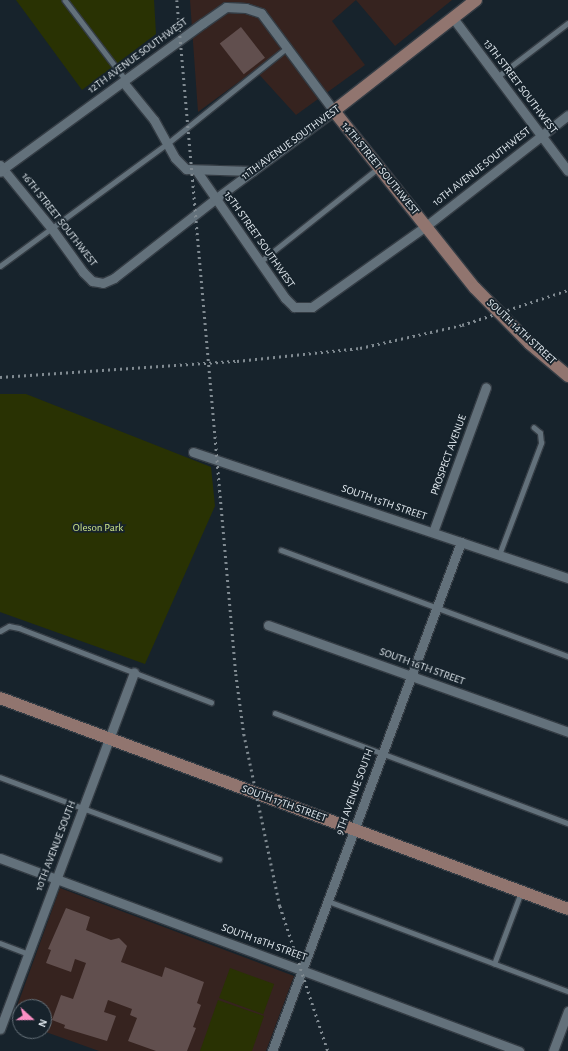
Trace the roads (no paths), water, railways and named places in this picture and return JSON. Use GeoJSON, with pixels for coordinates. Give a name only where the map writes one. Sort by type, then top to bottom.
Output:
{"type":"FeatureCollection","features":[{"type":"Feature","properties":{"kind":"street","name":"11TH AVENUE SOUTHWEST"},"geometry":{"type":"LineString","coordinates":[[103,283],[114,278],[215,199],[334,111],[476,0]]}},
{"type":"Feature","properties":{"kind":"street","name":"12TH AVENUE SOUTHWEST"},"geometry":{"type":"LineString","coordinates":[[1,169],[226,7],[246,8],[261,14],[288,47]]}},
{"type":"Feature","properties":{"kind":"street","name":"13TH STREET SOUTHWEST"},"geometry":{"type":"LineString","coordinates":[[453,18],[568,171]]}},
{"type":"Feature","properties":{"kind":"street","name":"14TH STREET SOUTHWEST"},"geometry":{"type":"LineString","coordinates":[[288,47],[334,111],[475,288]]}},
{"type":"Feature","properties":{"kind":"street"},"geometry":{"type":"LineString","coordinates":[[125,81],[168,143],[175,158],[186,169],[253,171]]}},
{"type":"Feature","properties":{"kind":"street","name":"10TH AVENUE SOUTHWEST"},"geometry":{"type":"LineString","coordinates":[[312,307],[426,226],[568,115]]}},
{"type":"Feature","properties":{"kind":"street","name":"16TH STREET SOUTHWEST"},"geometry":{"type":"LineString","coordinates":[[1,169],[52,229],[92,281],[103,283]]}},
{"type":"Feature","properties":{"kind":"street","name":"15TH STREET SOUTHWEST"},"geometry":{"type":"LineString","coordinates":[[196,170],[260,262],[294,307],[312,307]]}},
{"type":"Feature","properties":{"kind":"street","name":"SOUTH 14TH STREET"},"geometry":{"type":"LineString","coordinates":[[475,288],[530,344],[568,376]]}},
{"type":"Feature","properties":{"kind":"street","name":"PROSPECT AVENUE"},"geometry":{"type":"LineString","coordinates":[[433,532],[486,387]]}},
{"type":"Feature","properties":{"kind":"street","name":"SOUTH 15TH STREET"},"geometry":{"type":"LineString","coordinates":[[193,452],[568,578]]}},
{"type":"Feature","properties":{"kind":"street","name":"9TH AVENUE SOUTH"},"geometry":{"type":"LineString","coordinates":[[272,1051],[461,542]]}},
{"type":"Feature","properties":{"kind":"street","name":"SOUTH 16TH STREET"},"geometry":{"type":"LineString","coordinates":[[268,625],[568,732]]}},
{"type":"Feature","properties":{"kind":"street","name":"10TH AVENUE SOUTH"},"geometry":{"type":"LineString","coordinates":[[1,1024],[134,672]]}},
{"type":"Feature","properties":{"kind":"street","name":"SOUTH 17TH STREET"},"geometry":{"type":"LineString","coordinates":[[0,698],[568,909]]}},
{"type":"Feature","properties":{"kind":"street","name":"SOUTH 18TH STREET"},"geometry":{"type":"LineString","coordinates":[[0,858],[519,1051]]}},
{"type":"Feature","properties":{"kind":"street"},"geometry":{"type":"LineString","coordinates":[[553,1051],[568,1011]]}},
{"type":"Feature","properties":{"kind":"lane"},"geometry":{"type":"LineString","coordinates":[[65,0],[125,81]]}},
{"type":"Feature","properties":{"kind":"lane"},"geometry":{"type":"LineString","coordinates":[[497,77],[568,23]]}},
{"type":"Feature","properties":{"kind":"lane"},"geometry":{"type":"LineString","coordinates":[[0,266],[168,143],[288,47]]}},
{"type":"Feature","properties":{"kind":"lane"},"geometry":{"type":"LineString","coordinates":[[260,262],[379,167]]}},
{"type":"Feature","properties":{"kind":"lane"},"geometry":{"type":"LineString","coordinates":[[499,554],[541,443],[540,433],[534,428]]}},
{"type":"Feature","properties":{"kind":"lane"},"geometry":{"type":"LineString","coordinates":[[281,550],[436,609],[568,656]]}},
{"type":"Feature","properties":{"kind":"lane"},"geometry":{"type":"LineString","coordinates":[[0,631],[9,626],[19,628],[211,702]]}},
{"type":"Feature","properties":{"kind":"lane"},"geometry":{"type":"LineString","coordinates":[[275,713],[382,755],[568,823]]}},
{"type":"Feature","properties":{"kind":"lane"},"geometry":{"type":"LineString","coordinates":[[0,777],[220,859]]}},
{"type":"Feature","properties":{"kind":"lane"},"geometry":{"type":"LineString","coordinates":[[494,964],[521,892]]}},
{"type":"Feature","properties":{"kind":"lane"},"geometry":{"type":"LineString","coordinates":[[328,901],[568,991]]}},
{"type":"Feature","properties":{"kind":"lane"},"geometry":{"type":"LineString","coordinates":[[0,943],[28,954]]}},
{"type":"Feature","properties":{"kind":"railway"},"geometry":{"type":"LineString","coordinates":[[177,0],[236,674],[244,734],[280,906],[328,1051]]}},
{"type":"Feature","properties":{"kind":"railway"},"geometry":{"type":"LineString","coordinates":[[0,377],[237,361],[360,348],[462,325],[568,290]]}},
{"type":"Feature","properties":{"kind":"park label","name":"Oleson Park"},"geometry":{"type":"Point","coordinates":[98,528]}}]}
